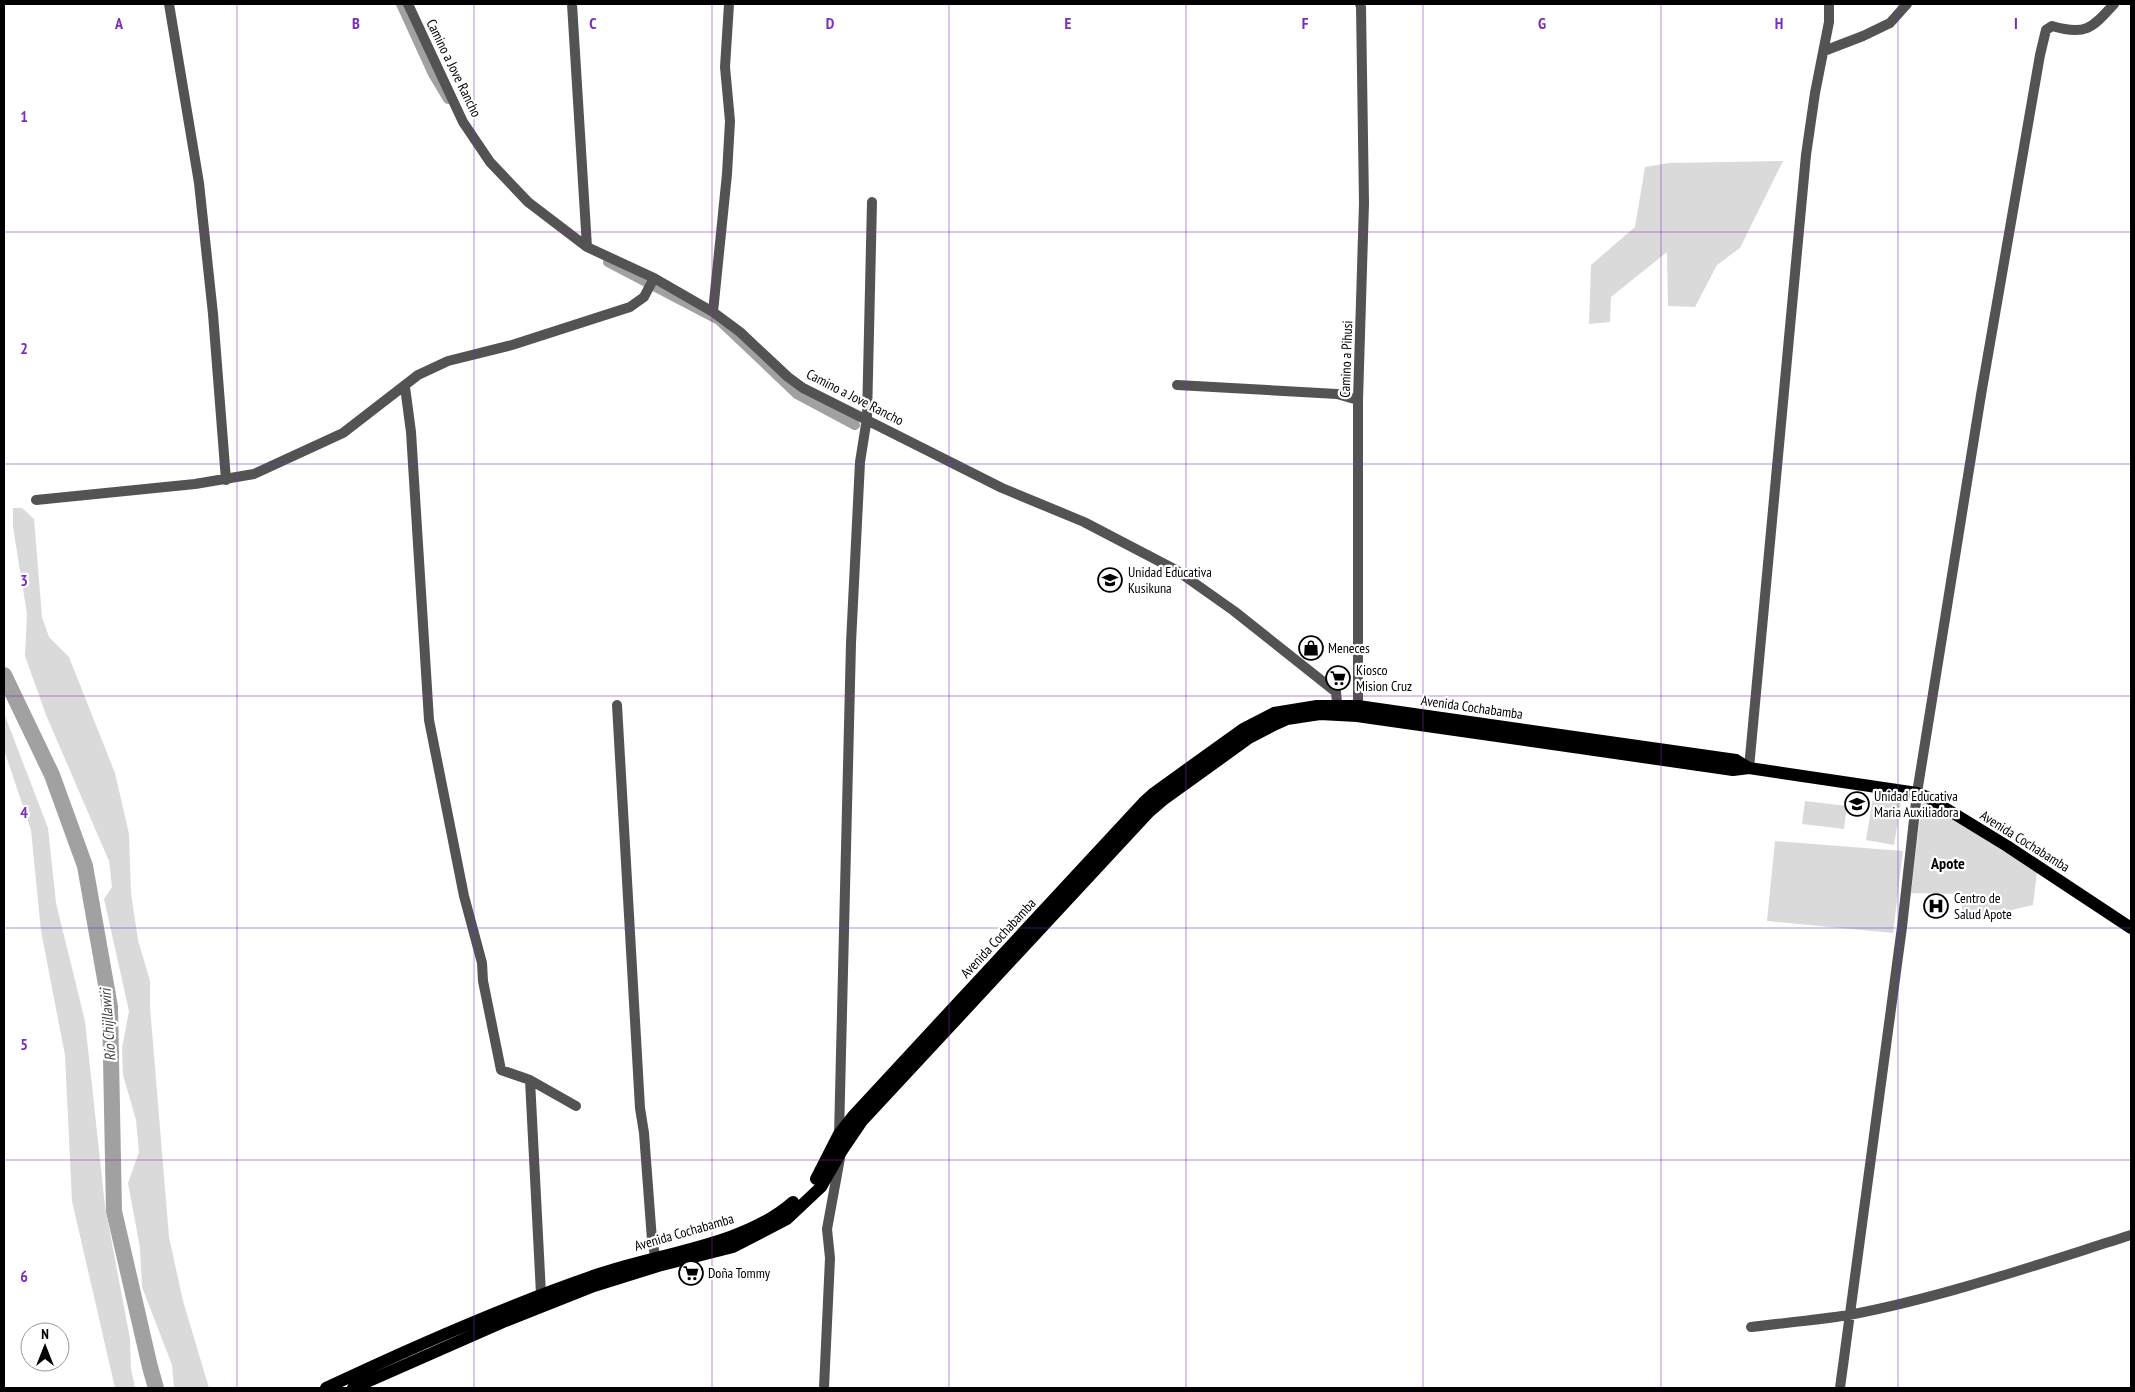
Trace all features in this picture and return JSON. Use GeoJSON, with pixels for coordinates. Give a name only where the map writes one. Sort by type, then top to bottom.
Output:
{"type":"FeatureCollection","features":[{"type":"Feature","properties":{"kind":"main road","name":"Avenida Cochabamba"},"geometry":{"type":"LineString","coordinates":[[326,1388],[403,1352],[543,1300],[594,1286],[656,1261],[728,1238],[782,1212],[815,1182],[839,1134],[861,1108],[1154,793],[1243,729],[1274,713],[1291,709],[1358,711],[1652,753],[1736,760],[1749,768],[1917,793],[2007,846],[2131,928]]}},
{"type":"Feature","properties":{"kind":"main road","name":"Avenida Cochabamba"},"geometry":{"type":"LineString","coordinates":[[656,1261],[733,1247],[787,1219],[821,1187],[862,1121],[1149,812],[1248,738],[1287,720],[1338,709]]}},
{"type":"Feature","properties":{"kind":"main road","name":"Avenida Cochabamba"},"geometry":{"type":"LineString","coordinates":[[353,1388],[543,1300]]}},
{"type":"Feature","properties":{"kind":"street"},"geometry":{"type":"LineString","coordinates":[[169,4],[199,183],[213,314],[226,480]]}},
{"type":"Feature","properties":{"kind":"street","name":"Camino a Jove Rancho"},"geometry":{"type":"LineString","coordinates":[[408,4],[462,122],[490,162],[528,202],[587,247],[654,278],[713,312],[740,332],[788,377],[803,388],[867,418],[1002,488],[1084,522],[1176,570],[1234,611],[1336,692],[1338,709]]}},
{"type":"Feature","properties":{"kind":"street"},"geometry":{"type":"LineString","coordinates":[[572,4],[587,247]]}},
{"type":"Feature","properties":{"kind":"street"},"geometry":{"type":"LineString","coordinates":[[713,312],[727,174],[730,121],[725,67],[729,4]]}},
{"type":"Feature","properties":{"kind":"street","name":"Camino a Pihusi"},"geometry":{"type":"LineString","coordinates":[[1358,711],[1358,400],[1364,203],[1360,4]]}},
{"type":"Feature","properties":{"kind":"street"},"geometry":{"type":"LineString","coordinates":[[1749,768],[1806,155],[1830,4]]}},
{"type":"Feature","properties":{"kind":"street"},"geometry":{"type":"LineString","coordinates":[[1824,51],[1890,23],[1907,4]]}},
{"type":"Feature","properties":{"kind":"street"},"geometry":{"type":"LineString","coordinates":[[1840,1388],[1900,937],[1917,793],[1981,395],[2030,108],[2046,30],[2052,26],[2079,31],[2087,28],[2094,25],[2114,4]]}},
{"type":"Feature","properties":{"kind":"street"},"geometry":{"type":"LineString","coordinates":[[824,1388],[830,1258],[827,1229],[841,1152],[839,1134],[851,643],[860,462],[867,418],[872,202]]}},
{"type":"Feature","properties":{"kind":"street"},"geometry":{"type":"LineString","coordinates":[[36,500],[226,480],[254,474],[343,433],[405,387],[418,375],[448,361],[512,346],[630,306],[644,297],[654,278]]}},
{"type":"Feature","properties":{"kind":"street"},"geometry":{"type":"LineString","coordinates":[[1177,385],[1337,394],[1358,400]]}},
{"type":"Feature","properties":{"kind":"street"},"geometry":{"type":"LineString","coordinates":[[405,387],[410,432],[429,720],[464,896],[482,963],[483,981],[501,1070],[530,1080],[576,1106]]}},
{"type":"Feature","properties":{"kind":"street"},"geometry":{"type":"LineString","coordinates":[[617,705],[640,1108],[644,1133],[652,1240],[656,1261]]}},
{"type":"Feature","properties":{"kind":"street"},"geometry":{"type":"LineString","coordinates":[[530,1080],[543,1300]]}},
{"type":"Feature","properties":{"kind":"street"},"geometry":{"type":"LineString","coordinates":[[1751,1327],[1849,1314],[1987,1281],[2131,1235]]}},
{"type":"Feature","properties":{"kind":"shaded area"},"geometry":{"type":"Polygon","coordinates":[[[1783,161],[1740,248],[1717,265],[1695,307],[1668,306],[1667,252],[1611,297],[1610,322],[1589,324],[1591,265],[1635,227],[1645,167],[1669,163],[1783,161]]]}},
{"type":"Feature","properties":{"kind":"shaded area"},"geometry":{"type":"Polygon","coordinates":[[[13,508],[22,508],[34,519],[42,617],[49,637],[69,657],[115,773],[129,834],[131,893],[138,940],[150,981],[150,1007],[169,1237],[183,1301],[209,1388],[174,1388],[172,1365],[142,1287],[140,1248],[128,1183],[139,1152],[136,1120],[123,1075],[122,1048],[129,1011],[104,899],[112,887],[109,861],[46,715],[25,656],[27,614],[13,527],[13,508]]]}},
{"type":"Feature","properties":{"kind":"shaded area"},"geometry":{"type":"Polygon","coordinates":[[[4,713],[48,828],[56,903],[85,1021],[105,1206],[130,1339],[131,1369],[135,1388],[115,1388],[72,1201],[65,1055],[41,931],[31,830],[4,750],[4,713]]]}},
{"type":"Feature","properties":{"kind":"shaded area"},"geometry":{"type":"Polygon","coordinates":[[[1873,798],[1901,803],[1894,845],[1866,840],[1873,798]]]}},
{"type":"Feature","properties":{"kind":"shaded area"},"geometry":{"type":"Polygon","coordinates":[[[1922,800],[2037,872],[2033,905],[1964,921],[1960,894],[1911,893],[1922,800]]]}},
{"type":"Feature","properties":{"kind":"shaded area"},"geometry":{"type":"Polygon","coordinates":[[[1805,801],[1847,806],[1844,829],[1802,824],[1805,801]]]}},
{"type":"Feature","properties":{"kind":"shaded area"},"geometry":{"type":"Polygon","coordinates":[[[1775,841],[1903,851],[1893,933],[1767,921],[1775,841]]]}},
{"type":"Feature","properties":{"kind":"waterway"},"geometry":{"type":"LineString","coordinates":[[401,4],[433,74],[448,99]]}},
{"type":"Feature","properties":{"kind":"waterway"},"geometry":{"type":"LineString","coordinates":[[608,262],[719,320],[797,394],[855,425]]}},
{"type":"Feature","properties":{"kind":"waterway","name":"Río Chijllawiri"},"geometry":{"type":"LineString","coordinates":[[4,675],[52,775],[85,866],[110,1007],[114,1211],[156,1388]]}},
{"type":"Feature","properties":{"kind":"place","name":"Unidad Educativa Kusikuna"},"geometry":{"type":"Point","coordinates":[1110,580]}},
{"type":"Feature","properties":{"kind":"place","name":"Meneces"},"geometry":{"type":"Point","coordinates":[1311,648]}},
{"type":"Feature","properties":{"kind":"place","name":"Kiosco Mision Cruz"},"geometry":{"type":"Point","coordinates":[1338,678]}},
{"type":"Feature","properties":{"kind":"place","name":"Unidad Educativa Maria Auxiliadora"},"geometry":{"type":"Point","coordinates":[1857,804]}},
{"type":"Feature","properties":{"kind":"place","name":"Centro de Salud Apote"},"geometry":{"type":"Point","coordinates":[1936,906]}},
{"type":"Feature","properties":{"kind":"place","name":"Doña Tommy"},"geometry":{"type":"Point","coordinates":[691,1273]}},
{"type":"Feature","properties":{"kind":"district","name":"Apote"},"geometry":{"type":"Point","coordinates":[1948,863]}}]}
